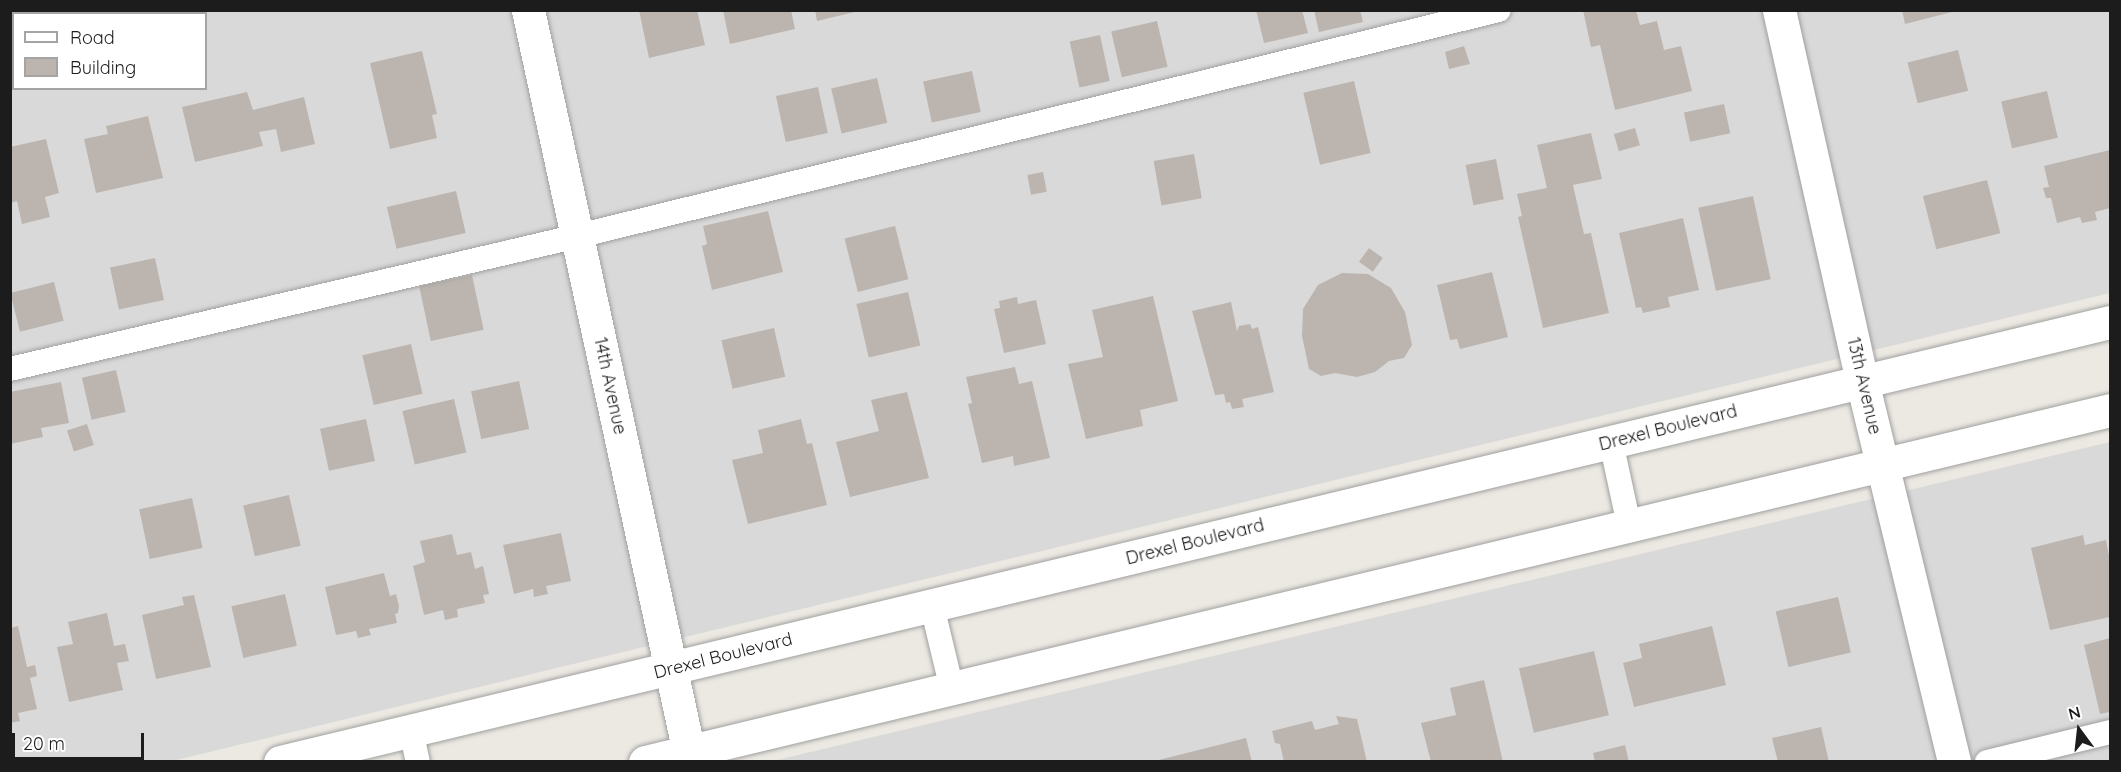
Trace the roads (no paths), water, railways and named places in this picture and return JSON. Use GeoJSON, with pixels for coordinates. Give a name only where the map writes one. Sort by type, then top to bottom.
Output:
{"type":"FeatureCollection","features":[{"type":"Feature","properties":{"kind":"street","name":"14th Avenue"},"geometry":{"type":"LineString","coordinates":[[528,10],[690,756]]}},
{"type":"Feature","properties":{"kind":"street","name":"13th Avenue"},"geometry":{"type":"LineString","coordinates":[[1779,10],[1882,464],[1954,762]]}},
{"type":"Feature","properties":{"kind":"street","name":"Drexel Boulevard"},"geometry":{"type":"LineString","coordinates":[[280,762],[2110,322]]}},
{"type":"Feature","properties":{"kind":"street"},"geometry":{"type":"LineString","coordinates":[[645,762],[690,756],[952,689],[2110,410]]}},
{"type":"Feature","properties":{"kind":"lane"},"geometry":{"type":"LineString","coordinates":[[10,369],[578,236],[1499,10]]}},
{"type":"Feature","properties":{"kind":"lane"},"geometry":{"type":"LineString","coordinates":[[1611,442],[1629,525]]}},
{"type":"Feature","properties":{"kind":"lane"},"geometry":{"type":"LineString","coordinates":[[932,606],[952,689]]}},
{"type":"Feature","properties":{"kind":"lane"},"geometry":{"type":"LineString","coordinates":[[411,730],[418,762]]}},
{"type":"Feature","properties":{"kind":"lane"},"geometry":{"type":"LineString","coordinates":[[1987,762],[2110,732]]}}]}
